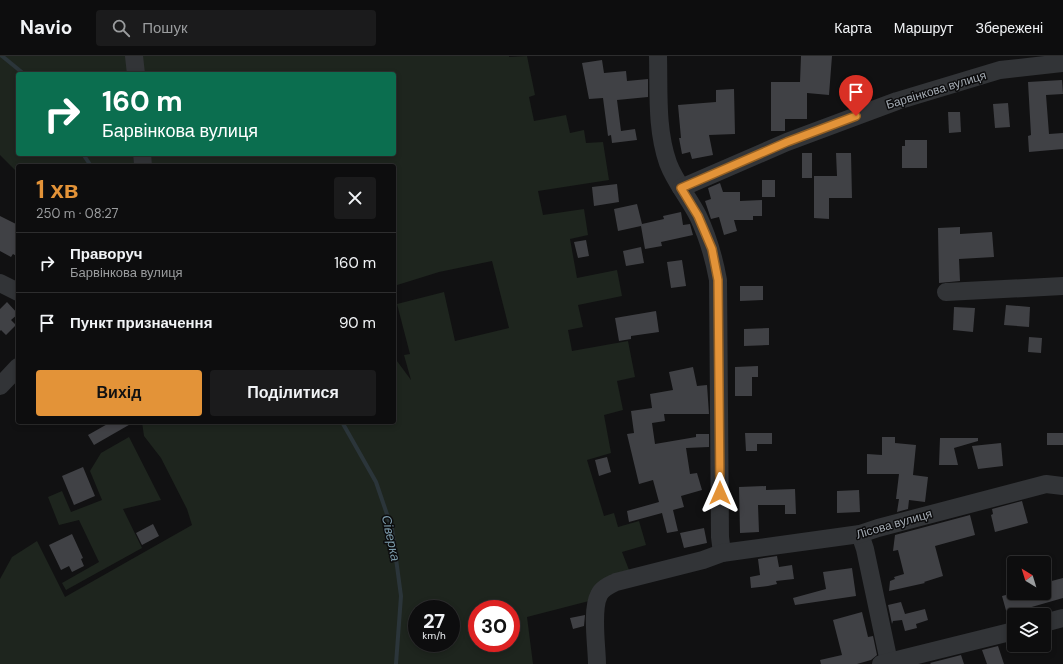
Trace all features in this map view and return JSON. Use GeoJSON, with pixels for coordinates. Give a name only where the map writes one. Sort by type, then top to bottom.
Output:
{"type":"FeatureCollection","features":[{"type":"Feature","properties":{"kind":"street"},"geometry":{"type":"LineString","coordinates":[[134,56],[136,72]]}},
{"type":"Feature","properties":{"kind":"street"},"geometry":{"type":"LineString","coordinates":[[658,56],[661,132],[668,161],[674,178],[698,216],[712,249],[718,280],[720,537],[722,553]]}},
{"type":"Feature","properties":{"kind":"street","name":"Барвінкова вулиця"},"geometry":{"type":"LineString","coordinates":[[681,188],[787,142],[897,100],[1000,70],[1063,63]]}},
{"type":"Feature","properties":{"kind":"street"},"geometry":{"type":"LineString","coordinates":[[0,283],[16,291]]}},
{"type":"Feature","properties":{"kind":"street"},"geometry":{"type":"LineString","coordinates":[[946,292],[1063,286]]}},
{"type":"Feature","properties":{"kind":"street"},"geometry":{"type":"LineString","coordinates":[[0,386],[16,369]]}},
{"type":"Feature","properties":{"kind":"street","name":"Лісова вулиця"},"geometry":{"type":"LineString","coordinates":[[597,664],[596,609],[598,596],[603,589],[616,582],[703,560],[722,553],[860,534],[1046,484],[1063,486]]}},
{"type":"Feature","properties":{"kind":"street"},"geometry":{"type":"LineString","coordinates":[[860,534],[865,549],[885,663],[1007,633]]}},
{"type":"Feature","properties":{"kind":"street"},"geometry":{"type":"LineString","coordinates":[[1051,621],[1063,618]]}},
{"type":"Feature","properties":{"kind":"shaded area"},"geometry":{"type":"Polygon","coordinates":[[[0,56],[128,56],[129,72],[16,72],[16,156],[133,156],[134,164],[16,164],[16,171],[0,155],[0,56]]]}},
{"type":"Feature","properties":{"kind":"shaded area"},"geometry":{"type":"Polygon","coordinates":[[[140,56],[527,56],[535,95],[529,97],[534,121],[566,115],[570,133],[584,130],[586,143],[603,142],[609,180],[538,191],[543,215],[584,209],[588,235],[570,239],[577,278],[617,270],[622,296],[578,305],[583,327],[568,330],[572,351],[628,341],[635,377],[617,381],[623,410],[604,415],[611,453],[587,460],[604,516],[614,513],[618,527],[639,521],[646,545],[622,552],[629,570],[610,575],[611,580],[589,601],[527,617],[533,664],[0,664],[0,579],[12,557],[37,541],[65,597],[192,525],[187,509],[161,458],[144,436],[142,424],[396,424],[396,360],[411,380],[404,355],[410,354],[397,304],[444,292],[455,341],[509,328],[492,261],[439,272],[396,285],[396,164],[147,164],[147,156],[396,156],[396,72],[142,72],[140,56]]]}},
{"type":"Feature","properties":{"kind":"shaded area"},"geometry":{"type":"Polygon","coordinates":[[[129,437],[161,500],[123,509],[142,548],[66,590],[62,583],[99,562],[79,520],[59,525],[48,497],[62,491],[71,512],[102,500],[90,471],[101,453],[129,437]]]}},
{"type":"Feature","properties":{"kind":"building"},"geometry":{"type":"Polygon","coordinates":[[[801,56],[832,56],[829,95],[807,93],[807,119],[785,119],[785,131],[771,131],[771,82],[800,82],[801,56]]]}},
{"type":"Feature","properties":{"kind":"building"},"geometry":{"type":"Polygon","coordinates":[[[602,60],[604,73],[626,71],[627,81],[648,79],[648,97],[617,100],[621,131],[635,129],[637,140],[612,143],[611,135],[608,136],[603,98],[589,99],[582,63],[602,60]]]}},
{"type":"Feature","properties":{"kind":"building"},"geometry":{"type":"Polygon","coordinates":[[[1062,80],[1063,94],[1046,95],[1049,134],[1063,133],[1063,149],[1029,152],[1028,136],[1031,135],[1028,82],[1062,80]]]}},
{"type":"Feature","properties":{"kind":"building"},"geometry":{"type":"Polygon","coordinates":[[[734,89],[735,134],[709,135],[713,155],[692,159],[690,152],[682,154],[679,138],[681,138],[678,105],[716,102],[716,90],[734,89]]]}},
{"type":"Feature","properties":{"kind":"building"},"geometry":{"type":"Polygon","coordinates":[[[1008,103],[1010,127],[995,128],[993,104],[1008,103]]]}},
{"type":"Feature","properties":{"kind":"building"},"geometry":{"type":"Polygon","coordinates":[[[948,112],[960,112],[961,132],[949,133],[948,112]]]}},
{"type":"Feature","properties":{"kind":"building"},"geometry":{"type":"Polygon","coordinates":[[[905,140],[927,140],[927,168],[902,168],[902,146],[905,146],[905,140]]]}},
{"type":"Feature","properties":{"kind":"building"},"geometry":{"type":"Polygon","coordinates":[[[802,153],[812,153],[812,178],[802,178],[802,153]]]}},
{"type":"Feature","properties":{"kind":"building"},"geometry":{"type":"Polygon","coordinates":[[[836,153],[851,153],[852,198],[829,198],[829,219],[814,218],[814,176],[837,176],[836,153]]]}},
{"type":"Feature","properties":{"kind":"building"},"geometry":{"type":"Polygon","coordinates":[[[762,180],[775,180],[775,197],[762,197],[762,180]]]}},
{"type":"Feature","properties":{"kind":"building"},"geometry":{"type":"Polygon","coordinates":[[[720,183],[723,192],[740,192],[740,201],[762,200],[762,216],[753,216],[753,220],[734,220],[737,231],[724,235],[719,217],[711,219],[705,201],[711,199],[708,188],[720,183]]]}},
{"type":"Feature","properties":{"kind":"building"},"geometry":{"type":"Polygon","coordinates":[[[617,184],[619,202],[594,206],[592,187],[617,184]]]}},
{"type":"Feature","properties":{"kind":"building"},"geometry":{"type":"Polygon","coordinates":[[[637,204],[642,224],[664,219],[663,216],[681,212],[683,225],[690,224],[693,235],[661,242],[662,246],[645,249],[641,226],[618,231],[614,209],[637,204]]]}},
{"type":"Feature","properties":{"kind":"building"},"geometry":{"type":"Polygon","coordinates":[[[0,216],[16,224],[16,256],[13,254],[11,257],[0,251],[0,216]]]}},
{"type":"Feature","properties":{"kind":"building"},"geometry":{"type":"Polygon","coordinates":[[[960,227],[960,234],[992,232],[994,257],[959,259],[960,281],[939,283],[938,228],[960,227]]]}},
{"type":"Feature","properties":{"kind":"building"},"geometry":{"type":"Polygon","coordinates":[[[586,240],[589,256],[578,258],[574,242],[586,240]]]}},
{"type":"Feature","properties":{"kind":"building"},"geometry":{"type":"Polygon","coordinates":[[[641,247],[644,263],[626,266],[623,251],[641,247]]]}},
{"type":"Feature","properties":{"kind":"building"},"geometry":{"type":"Polygon","coordinates":[[[682,260],[686,286],[671,288],[667,262],[682,260]]]}},
{"type":"Feature","properties":{"kind":"building"},"geometry":{"type":"Polygon","coordinates":[[[740,286],[763,286],[763,300],[740,301],[740,286]]]}},
{"type":"Feature","properties":{"kind":"building"},"geometry":{"type":"Polygon","coordinates":[[[7,302],[16,312],[16,316],[11,320],[16,325],[6,335],[1,330],[0,331],[0,309],[7,302]]]}},
{"type":"Feature","properties":{"kind":"building"},"geometry":{"type":"Polygon","coordinates":[[[1006,305],[1030,307],[1029,327],[1004,325],[1006,305]]]}},
{"type":"Feature","properties":{"kind":"building"},"geometry":{"type":"Polygon","coordinates":[[[954,307],[975,308],[973,332],[953,330],[954,307]]]}},
{"type":"Feature","properties":{"kind":"building"},"geometry":{"type":"Polygon","coordinates":[[[656,311],[659,332],[631,336],[631,339],[619,341],[615,318],[656,311]]]}},
{"type":"Feature","properties":{"kind":"building"},"geometry":{"type":"Polygon","coordinates":[[[769,328],[769,345],[744,346],[744,329],[769,328]]]}},
{"type":"Feature","properties":{"kind":"building"},"geometry":{"type":"Polygon","coordinates":[[[1029,337],[1042,338],[1041,353],[1028,352],[1029,337]]]}},
{"type":"Feature","properties":{"kind":"building"},"geometry":{"type":"Polygon","coordinates":[[[758,366],[758,377],[752,377],[752,396],[735,396],[735,367],[758,366]]]}},
{"type":"Feature","properties":{"kind":"building"},"geometry":{"type":"Polygon","coordinates":[[[693,367],[697,386],[707,385],[709,414],[664,414],[665,421],[652,423],[655,444],[696,437],[696,434],[709,434],[709,447],[686,448],[690,474],[697,473],[702,490],[681,496],[684,507],[673,510],[678,531],[667,533],[662,513],[629,522],[627,511],[659,502],[653,480],[639,484],[627,434],[634,433],[631,411],[652,408],[650,394],[673,390],[669,372],[693,367]]]}},
{"type":"Feature","properties":{"kind":"building"},"geometry":{"type":"Polygon","coordinates":[[[107,424],[131,424],[94,445],[88,435],[107,424]]]}},
{"type":"Feature","properties":{"kind":"building"},"geometry":{"type":"Polygon","coordinates":[[[745,433],[772,433],[772,444],[757,444],[757,451],[746,451],[745,433]]]}},
{"type":"Feature","properties":{"kind":"building"},"geometry":{"type":"Polygon","coordinates":[[[1047,433],[1063,433],[1063,445],[1047,445],[1047,433]]]}},
{"type":"Feature","properties":{"kind":"building"},"geometry":{"type":"Polygon","coordinates":[[[882,437],[895,437],[895,443],[916,445],[913,475],[928,477],[925,502],[909,500],[908,509],[897,512],[899,499],[896,499],[899,474],[867,474],[867,454],[882,455],[882,437]]]}},
{"type":"Feature","properties":{"kind":"building"},"geometry":{"type":"Polygon","coordinates":[[[940,438],[978,438],[978,441],[954,448],[958,465],[939,465],[940,438]]]}},
{"type":"Feature","properties":{"kind":"building"},"geometry":{"type":"Polygon","coordinates":[[[1001,443],[1003,466],[978,469],[972,446],[1001,443]]]}},
{"type":"Feature","properties":{"kind":"building"},"geometry":{"type":"Polygon","coordinates":[[[607,457],[611,472],[599,476],[595,460],[607,457]]]}},
{"type":"Feature","properties":{"kind":"building"},"geometry":{"type":"Polygon","coordinates":[[[83,467],[95,496],[74,505],[62,476],[83,467]]]}},
{"type":"Feature","properties":{"kind":"building"},"geometry":{"type":"Polygon","coordinates":[[[766,486],[766,490],[795,489],[796,514],[785,514],[785,505],[758,505],[759,532],[740,533],[739,487],[766,486]]]}},
{"type":"Feature","properties":{"kind":"building"},"geometry":{"type":"Polygon","coordinates":[[[859,490],[860,512],[837,513],[837,491],[859,490]]]}},
{"type":"Feature","properties":{"kind":"building"},"geometry":{"type":"Polygon","coordinates":[[[1022,501],[1028,523],[995,532],[991,515],[993,514],[992,509],[1022,501]]]}},
{"type":"Feature","properties":{"kind":"building"},"geometry":{"type":"Polygon","coordinates":[[[970,515],[975,535],[935,546],[943,576],[924,582],[925,583],[889,591],[890,581],[895,579],[894,577],[904,574],[898,550],[893,551],[895,535],[970,515]]]}},
{"type":"Feature","properties":{"kind":"building"},"geometry":{"type":"Polygon","coordinates":[[[153,524],[159,536],[142,545],[136,533],[153,524]]]}},
{"type":"Feature","properties":{"kind":"building"},"geometry":{"type":"Polygon","coordinates":[[[704,528],[707,543],[684,548],[680,533],[704,528]]]}},
{"type":"Feature","properties":{"kind":"building"},"geometry":{"type":"Polygon","coordinates":[[[72,534],[83,558],[81,559],[84,566],[72,572],[69,566],[61,570],[49,545],[72,534]]]}},
{"type":"Feature","properties":{"kind":"building"},"geometry":{"type":"Polygon","coordinates":[[[777,556],[779,567],[792,565],[794,579],[776,581],[777,584],[751,588],[750,577],[760,575],[758,559],[777,556]]]}},
{"type":"Feature","properties":{"kind":"building"},"geometry":{"type":"Polygon","coordinates":[[[852,568],[856,596],[795,605],[793,598],[826,589],[823,572],[852,568]]]}},
{"type":"Feature","properties":{"kind":"building"},"geometry":{"type":"Polygon","coordinates":[[[1063,578],[1063,598],[1028,608],[1007,608],[1007,614],[1002,596],[1007,595],[1007,600],[1051,600],[1051,581],[1063,578]]]}},
{"type":"Feature","properties":{"kind":"building"},"geometry":{"type":"Polygon","coordinates":[[[901,602],[905,614],[925,609],[928,620],[916,624],[917,628],[905,631],[902,620],[893,621],[892,624],[888,605],[901,602]]]}},
{"type":"Feature","properties":{"kind":"building"},"geometry":{"type":"Polygon","coordinates":[[[862,612],[868,637],[873,636],[877,655],[871,660],[857,664],[821,664],[820,660],[842,655],[833,620],[862,612]]]}},
{"type":"Feature","properties":{"kind":"building"},"geometry":{"type":"Polygon","coordinates":[[[585,615],[584,626],[573,629],[570,618],[585,615]]]}},
{"type":"Feature","properties":{"kind":"building"},"geometry":{"type":"Polygon","coordinates":[[[998,646],[1004,664],[987,664],[982,650],[998,646]]]}},
{"type":"Feature","properties":{"kind":"building"},"geometry":{"type":"Polygon","coordinates":[[[961,655],[964,664],[930,663],[961,655]]]}},
{"type":"Feature","properties":{"kind":"waterway","name":"Сіверка"},"geometry":{"type":"LineString","coordinates":[[2,56],[22,72]]}},
{"type":"Feature","properties":{"kind":"waterway","name":"Сіверка"},"geometry":{"type":"LineString","coordinates":[[84,156],[90,164]]}},
{"type":"Feature","properties":{"kind":"waterway","name":"Сіверка"},"geometry":{"type":"LineString","coordinates":[[343,424],[376,482],[392,529],[401,596],[396,664]]}},
{"type":"Feature","properties":{"kind":"route"},"geometry":{"type":"LineString","coordinates":[[720,493],[718,280],[712,249],[698,216],[681,188],[787,142],[856,116]]}}]}
